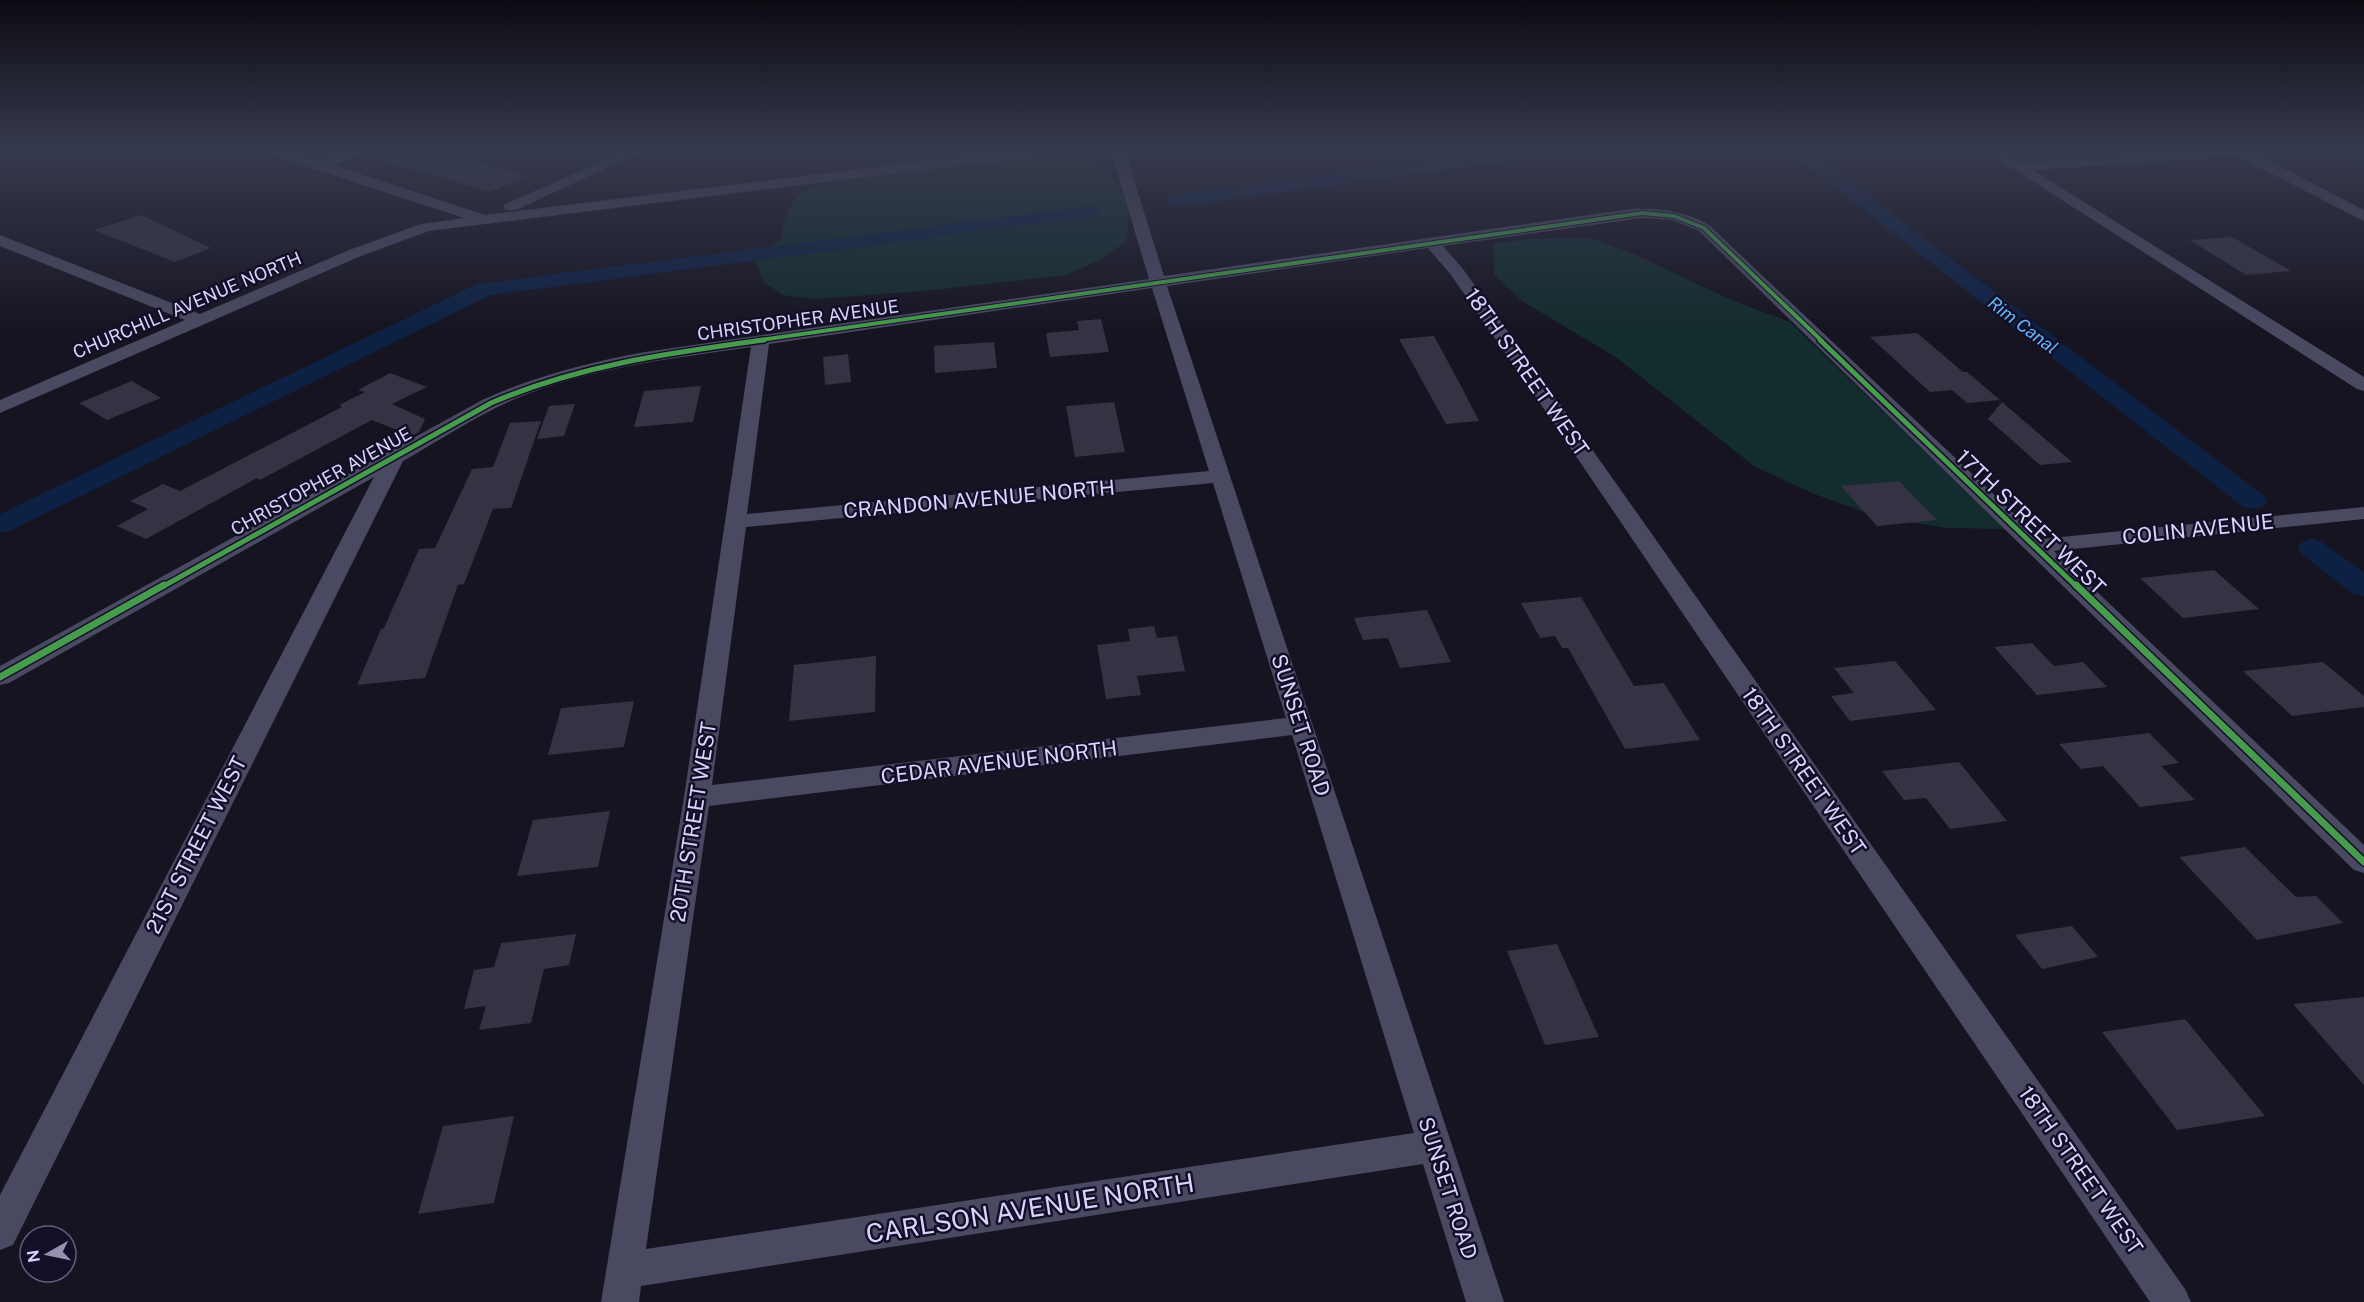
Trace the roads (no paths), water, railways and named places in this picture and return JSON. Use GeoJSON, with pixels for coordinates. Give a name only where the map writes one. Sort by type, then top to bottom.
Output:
{"type":"FeatureCollection","features":[{"type":"Feature","properties":{"kind":"street"},"geometry":{"type":"LineString","coordinates":[[454,209],[482,219],[505,209]]}},
{"type":"Feature","properties":{"kind":"street","name":"CHURCHILL AVENUE NORTH"},"geometry":{"type":"LineString","coordinates":[[0,407],[403,234],[426,227],[567,209]]}},
{"type":"Feature","properties":{"kind":"street","name":"SUNSET ROAD"},"geometry":{"type":"LineString","coordinates":[[1135,209],[1485,1302]]}},
{"type":"Feature","properties":{"kind":"street"},"geometry":{"type":"LineString","coordinates":[[2084,209],[2364,385]]}},
{"type":"Feature","properties":{"kind":"street"},"geometry":{"type":"LineString","coordinates":[[2350,209],[2364,216]]}},
{"type":"Feature","properties":{"kind":"street","name":"CHRISTOPHER AVENUE"},"geometry":{"type":"LineString","coordinates":[[0,677],[491,403],[549,379],[614,362],[1640,212],[1671,214]]}},
{"type":"Feature","properties":{"kind":"street","name":"17TH STREET WEST"},"geometry":{"type":"LineString","coordinates":[[1671,214],[1690,220],[1704,228],[2364,862]]}},
{"type":"Feature","properties":{"kind":"street"},"geometry":{"type":"LineString","coordinates":[[0,240],[199,320]]}},
{"type":"Feature","properties":{"kind":"street","name":"18TH STREET WEST"},"geometry":{"type":"LineString","coordinates":[[1431,243],[1457,272],[1546,398],[2172,1302]]}},
{"type":"Feature","properties":{"kind":"street","name":"20TH STREET WEST"},"geometry":{"type":"LineString","coordinates":[[622,1286],[697,797],[761,341]]}},
{"type":"Feature","properties":{"kind":"street","name":"21ST STREET WEST"},"geometry":{"type":"LineString","coordinates":[[0,1232],[393,458]]}},
{"type":"Feature","properties":{"kind":"street","name":"CRANDON AVENUE NORTH"},"geometry":{"type":"LineString","coordinates":[[737,521],[1221,476]]}},
{"type":"Feature","properties":{"kind":"street","name":"COLIN AVENUE"},"geometry":{"type":"LineString","coordinates":[[2033,546],[2364,513]]}},
{"type":"Feature","properties":{"kind":"street","name":"CEDAR AVENUE NORTH"},"geometry":{"type":"LineString","coordinates":[[697,797],[1301,725]]}},
{"type":"Feature","properties":{"kind":"street","name":"CARLSON AVENUE NORTH"},"geometry":{"type":"LineString","coordinates":[[622,1286],[1435,1146]]}},
{"type":"Feature","properties":{"kind":"waterway","name":"Rim Canal"},"geometry":{"type":"LineString","coordinates":[[1872,209],[2253,501]]}},
{"type":"Feature","properties":{"kind":"waterway"},"geometry":{"type":"LineString","coordinates":[[0,525],[485,289],[1090,212]]}},
{"type":"Feature","properties":{"kind":"waterway","name":"Rim Canal"},"geometry":{"type":"LineString","coordinates":[[2312,548],[2364,587]]}}]}
